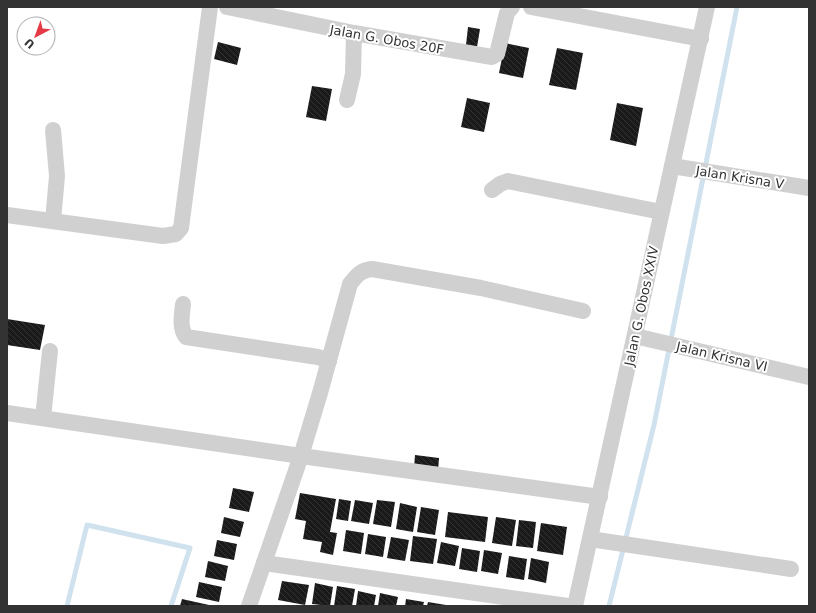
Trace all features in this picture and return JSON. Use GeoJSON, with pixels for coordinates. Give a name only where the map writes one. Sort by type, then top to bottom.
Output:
{"type":"FeatureCollection","features":[{"type":"Feature","properties":{"kind":"street"},"geometry":{"type":"LineString","coordinates":[[7,215],[163,236],[176,234],[181,228],[210,7]]}},
{"type":"Feature","properties":{"kind":"street","name":"Jalan G. Obos 20F"},"geometry":{"type":"LineString","coordinates":[[227,7],[354,34],[492,57],[497,54],[507,12],[512,7]]}},
{"type":"Feature","properties":{"kind":"street"},"geometry":{"type":"LineString","coordinates":[[531,7],[701,39]]}},
{"type":"Feature","properties":{"kind":"street","name":"Jalan G. Obos XXIV"},"geometry":{"type":"LineString","coordinates":[[575,606],[707,7]]}},
{"type":"Feature","properties":{"kind":"street"},"geometry":{"type":"LineString","coordinates":[[347,100],[353,74],[354,34]]}},
{"type":"Feature","properties":{"kind":"street"},"geometry":{"type":"LineString","coordinates":[[53,130],[57,176],[53,221]]}},
{"type":"Feature","properties":{"kind":"street","name":"Jalan Krisna V"},"geometry":{"type":"LineString","coordinates":[[672,166],[809,188]]}},
{"type":"Feature","properties":{"kind":"street"},"geometry":{"type":"LineString","coordinates":[[492,190],[500,184],[508,181],[661,212]]}},
{"type":"Feature","properties":{"kind":"street"},"geometry":{"type":"LineString","coordinates":[[250,606],[301,456],[350,284],[356,275],[364,270],[372,269],[481,288],[583,311]]}},
{"type":"Feature","properties":{"kind":"street"},"geometry":{"type":"LineString","coordinates":[[183,304],[181,326],[186,337],[318,357],[329,361]]}},
{"type":"Feature","properties":{"kind":"street","name":"Jalan Krisna VI"},"geometry":{"type":"LineString","coordinates":[[634,336],[809,377]]}},
{"type":"Feature","properties":{"kind":"street"},"geometry":{"type":"LineString","coordinates":[[43,418],[50,351]]}},
{"type":"Feature","properties":{"kind":"street"},"geometry":{"type":"LineString","coordinates":[[7,413],[301,456],[600,497]]}},
{"type":"Feature","properties":{"kind":"street"},"geometry":{"type":"LineString","coordinates":[[590,540],[791,569]]}},
{"type":"Feature","properties":{"kind":"street"},"geometry":{"type":"LineString","coordinates":[[264,563],[568,606]]}},
{"type":"Feature","properties":{"kind":"building"},"geometry":{"type":"Polygon","coordinates":[[[468,27],[480,29],[477,47],[466,45],[468,27]]]}},
{"type":"Feature","properties":{"kind":"building"},"geometry":{"type":"Polygon","coordinates":[[[218,42],[241,48],[237,65],[214,59],[218,42]]]}},
{"type":"Feature","properties":{"kind":"building"},"geometry":{"type":"Polygon","coordinates":[[[505,43],[529,48],[523,78],[499,73],[505,43]]]}},
{"type":"Feature","properties":{"kind":"building"},"geometry":{"type":"Polygon","coordinates":[[[557,48],[583,53],[576,90],[549,85],[557,48]]]}},
{"type":"Feature","properties":{"kind":"building"},"geometry":{"type":"Polygon","coordinates":[[[312,86],[332,89],[326,121],[306,117],[312,86]]]}},
{"type":"Feature","properties":{"kind":"building"},"geometry":{"type":"Polygon","coordinates":[[[467,98],[490,103],[484,132],[461,127],[467,98]]]}},
{"type":"Feature","properties":{"kind":"building"},"geometry":{"type":"Polygon","coordinates":[[[617,103],[643,108],[636,146],[610,140],[617,103]]]}},
{"type":"Feature","properties":{"kind":"building"},"geometry":{"type":"Polygon","coordinates":[[[7,319],[45,325],[40,350],[7,345],[7,319]]]}},
{"type":"Feature","properties":{"kind":"building"},"geometry":{"type":"Polygon","coordinates":[[[415,455],[439,458],[438,471],[414,468],[415,455]]]}},
{"type":"Feature","properties":{"kind":"building"},"geometry":{"type":"Polygon","coordinates":[[[233,488],[254,492],[249,512],[229,508],[233,488]]]}},
{"type":"Feature","properties":{"kind":"building"},"geometry":{"type":"Polygon","coordinates":[[[300,493],[336,499],[330,532],[337,533],[333,555],[320,552],[322,542],[303,539],[306,521],[295,519],[300,493]]]}},
{"type":"Feature","properties":{"kind":"building"},"geometry":{"type":"Polygon","coordinates":[[[339,499],[351,501],[348,521],[336,519],[339,499]]]}},
{"type":"Feature","properties":{"kind":"building"},"geometry":{"type":"Polygon","coordinates":[[[355,500],[373,503],[369,524],[351,521],[355,500]]]}},
{"type":"Feature","properties":{"kind":"building"},"geometry":{"type":"Polygon","coordinates":[[[377,500],[395,502],[391,527],[373,524],[377,500]]]}},
{"type":"Feature","properties":{"kind":"building"},"geometry":{"type":"Polygon","coordinates":[[[400,503],[417,507],[413,532],[396,529],[400,503]]]}},
{"type":"Feature","properties":{"kind":"building"},"geometry":{"type":"Polygon","coordinates":[[[421,507],[439,510],[435,535],[417,532],[421,507]]]}},
{"type":"Feature","properties":{"kind":"building"},"geometry":{"type":"Polygon","coordinates":[[[448,512],[488,517],[485,542],[445,537],[448,512]]]}},
{"type":"Feature","properties":{"kind":"building"},"geometry":{"type":"Polygon","coordinates":[[[224,517],[244,522],[240,537],[221,533],[224,517]]]}},
{"type":"Feature","properties":{"kind":"building"},"geometry":{"type":"Polygon","coordinates":[[[496,517],[516,520],[512,546],[492,543],[496,517]]]}},
{"type":"Feature","properties":{"kind":"building"},"geometry":{"type":"Polygon","coordinates":[[[519,520],[536,522],[533,548],[516,546],[519,520]]]}},
{"type":"Feature","properties":{"kind":"building"},"geometry":{"type":"Polygon","coordinates":[[[541,523],[567,527],[563,555],[537,551],[541,523]]]}},
{"type":"Feature","properties":{"kind":"building"},"geometry":{"type":"Polygon","coordinates":[[[346,530],[364,533],[361,554],[343,551],[346,530]]]}},
{"type":"Feature","properties":{"kind":"building"},"geometry":{"type":"Polygon","coordinates":[[[368,534],[386,537],[383,557],[365,554],[368,534]]]}},
{"type":"Feature","properties":{"kind":"building"},"geometry":{"type":"Polygon","coordinates":[[[413,536],[437,539],[433,564],[410,561],[413,536]]]}},
{"type":"Feature","properties":{"kind":"building"},"geometry":{"type":"Polygon","coordinates":[[[391,537],[409,540],[405,561],[387,558],[391,537]]]}},
{"type":"Feature","properties":{"kind":"building"},"geometry":{"type":"Polygon","coordinates":[[[217,540],[237,544],[234,560],[214,556],[217,540]]]}},
{"type":"Feature","properties":{"kind":"building"},"geometry":{"type":"Polygon","coordinates":[[[441,542],[459,546],[455,566],[437,563],[441,542]]]}},
{"type":"Feature","properties":{"kind":"building"},"geometry":{"type":"Polygon","coordinates":[[[462,548],[480,551],[477,572],[459,569],[462,548]]]}},
{"type":"Feature","properties":{"kind":"building"},"geometry":{"type":"Polygon","coordinates":[[[484,550],[502,553],[498,574],[481,571],[484,550]]]}},
{"type":"Feature","properties":{"kind":"building"},"geometry":{"type":"Polygon","coordinates":[[[509,556],[527,559],[524,580],[506,577],[509,556]]]}},
{"type":"Feature","properties":{"kind":"building"},"geometry":{"type":"Polygon","coordinates":[[[531,558],[549,562],[546,583],[528,579],[531,558]]]}},
{"type":"Feature","properties":{"kind":"building"},"geometry":{"type":"Polygon","coordinates":[[[208,561],[228,566],[225,581],[205,577],[208,561]]]}},
{"type":"Feature","properties":{"kind":"building"},"geometry":{"type":"Polygon","coordinates":[[[282,581],[309,585],[305,605],[278,600],[282,581]]]}},
{"type":"Feature","properties":{"kind":"building"},"geometry":{"type":"Polygon","coordinates":[[[199,582],[222,587],[219,602],[196,597],[199,582]]]}},
{"type":"Feature","properties":{"kind":"building"},"geometry":{"type":"Polygon","coordinates":[[[315,583],[333,587],[330,606],[312,604],[315,583]]]}},
{"type":"Feature","properties":{"kind":"building"},"geometry":{"type":"Polygon","coordinates":[[[337,586],[355,589],[352,606],[334,606],[337,586]]]}},
{"type":"Feature","properties":{"kind":"building"},"geometry":{"type":"Polygon","coordinates":[[[358,591],[376,595],[374,606],[356,606],[358,591]]]}},
{"type":"Feature","properties":{"kind":"building"},"geometry":{"type":"Polygon","coordinates":[[[380,593],[398,597],[396,606],[378,606],[380,593]]]}},
{"type":"Feature","properties":{"kind":"building"},"geometry":{"type":"Polygon","coordinates":[[[182,599],[209,605],[209,606],[180,606],[182,599]]]}},
{"type":"Feature","properties":{"kind":"building"},"geometry":{"type":"Polygon","coordinates":[[[406,599],[424,602],[423,606],[405,606],[406,599]]]}},
{"type":"Feature","properties":{"kind":"building"},"geometry":{"type":"Polygon","coordinates":[[[428,602],[446,605],[446,606],[427,606],[428,602]]]}},
{"type":"Feature","properties":{"kind":"waterway"},"geometry":{"type":"LineString","coordinates":[[609,606],[654,425],[737,7]]}},
{"type":"Feature","properties":{"kind":"waterway"},"geometry":{"type":"LineString","coordinates":[[67,606],[87,525],[190,548],[171,606]]}}]}
